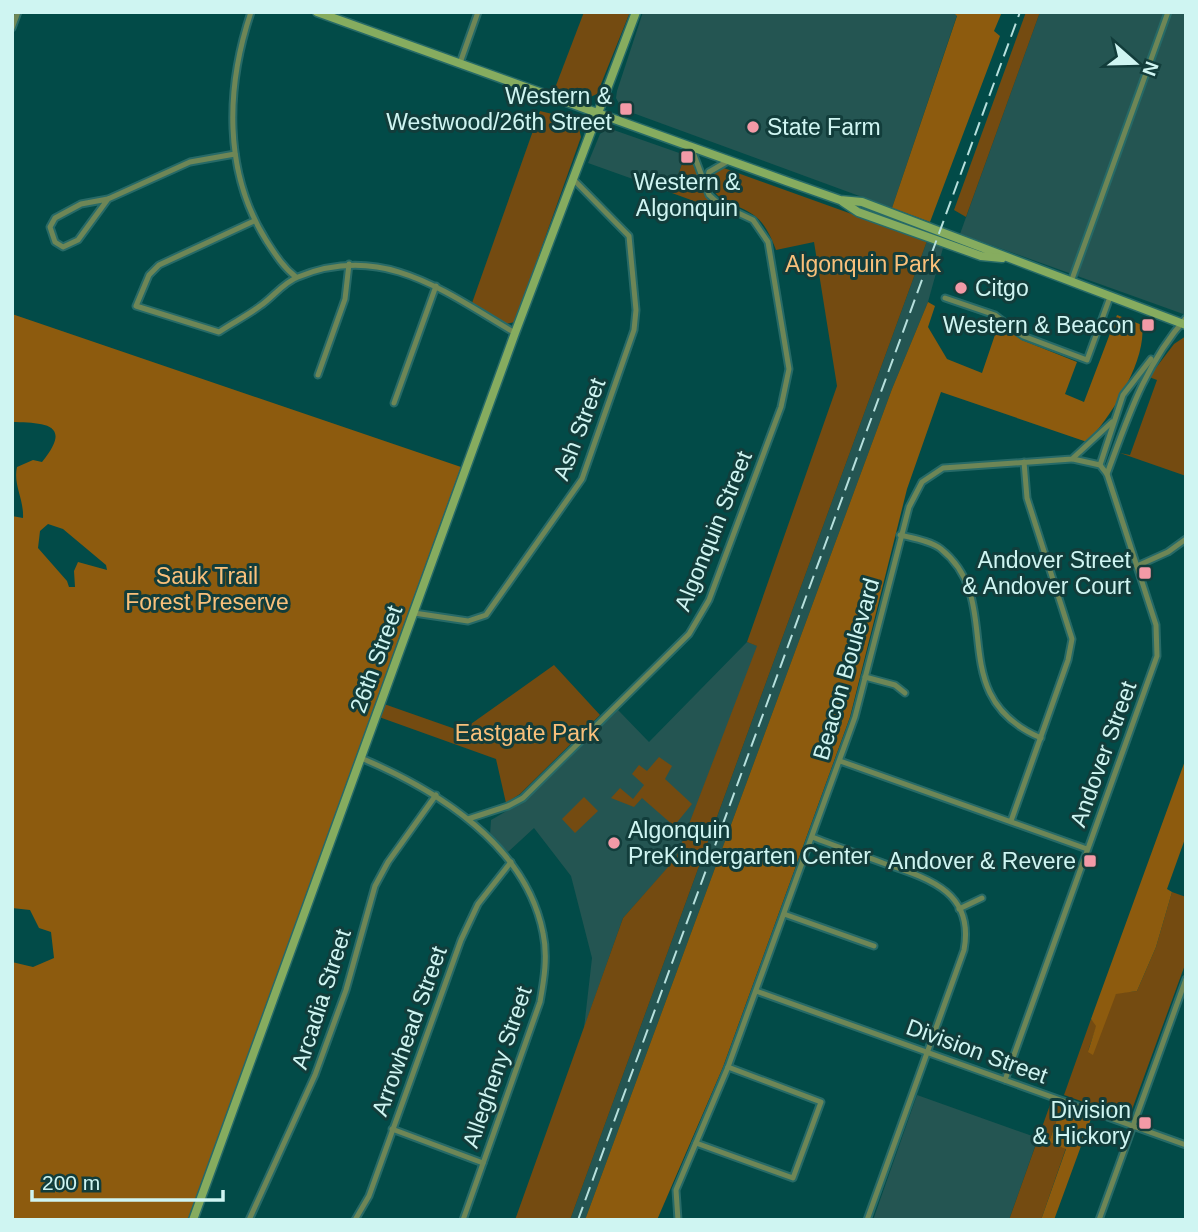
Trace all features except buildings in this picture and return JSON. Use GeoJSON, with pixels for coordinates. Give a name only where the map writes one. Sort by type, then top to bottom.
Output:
{"type":"FeatureCollection","features":[{"type":"Feature","properties":{"kind":"street"},"geometry":{"type":"LineString","coordinates":[[12,28],[18,12]]}},
{"type":"Feature","properties":{"kind":"street"},"geometry":{"type":"LineString","coordinates":[[251,12],[232,95],[235,154],[254,221],[285,269],[296,277]]}},
{"type":"Feature","properties":{"kind":"street"},"geometry":{"type":"LineString","coordinates":[[317,12],[840,200],[858,212],[981,256],[1005,258],[1184,322],[1143,366],[1124,395],[1112,422],[1100,465],[1072,459]]}},
{"type":"Feature","properties":{"kind":"street"},"geometry":{"type":"LineString","coordinates":[[460,63],[478,12]]}},
{"type":"Feature","properties":{"kind":"street","name":"26th Street"},"geometry":{"type":"LineString","coordinates":[[193,1220],[515,333],[636,12]]}},
{"type":"Feature","properties":{"kind":"street"},"geometry":{"type":"LineString","coordinates":[[1070,283],[1168,12]]}},
{"type":"Feature","properties":{"kind":"street","name":"Algonquin Street"},"geometry":{"type":"LineString","coordinates":[[468,819],[508,806],[523,798],[676,648],[709,600],[781,407],[789,369],[768,242],[753,220],[719,204],[709,195],[691,147]]}},
{"type":"Feature","properties":{"kind":"street"},"geometry":{"type":"LineString","coordinates":[[108,199],[78,240],[63,247],[55,242],[50,226],[55,218],[81,204],[108,199],[190,162],[235,154]]}},
{"type":"Feature","properties":{"kind":"street"},"geometry":{"type":"LineString","coordinates":[[705,184],[709,172],[729,160]]}},
{"type":"Feature","properties":{"kind":"street","name":"Ash Street"},"geometry":{"type":"LineString","coordinates":[[414,613],[468,621],[486,615],[579,486],[591,460],[634,330],[636,310],[629,236],[574,180]]}},
{"type":"Feature","properties":{"kind":"street"},"geometry":{"type":"LineString","coordinates":[[254,221],[159,265],[149,275],[136,306],[219,332],[259,307],[296,277],[349,264],[380,265],[436,286],[515,333]]}},
{"type":"Feature","properties":{"kind":"street"},"geometry":{"type":"LineString","coordinates":[[318,375],[345,299],[349,264]]}},
{"type":"Feature","properties":{"kind":"street"},"geometry":{"type":"LineString","coordinates":[[394,403],[436,286]]}},
{"type":"Feature","properties":{"kind":"street"},"geometry":{"type":"LineString","coordinates":[[945,298],[995,315],[1023,336],[1087,360],[1110,297]]}},
{"type":"Feature","properties":{"kind":"street"},"geometry":{"type":"LineString","coordinates":[[1107,474],[1142,379],[1156,355]]}},
{"type":"Feature","properties":{"kind":"street"},"geometry":{"type":"LineString","coordinates":[[1072,459],[1112,422]]}},
{"type":"Feature","properties":{"kind":"street","name":"Beacon Boulevard"},"geometry":{"type":"LineString","coordinates":[[678,1220],[676,1190],[728,1067],[840,761],[865,677],[900,534],[915,492],[930,474],[951,466],[1072,459]]}},
{"type":"Feature","properties":{"kind":"street"},"geometry":{"type":"LineString","coordinates":[[1010,821],[1068,660],[1072,639],[1027,498],[1024,463]]}},
{"type":"Feature","properties":{"kind":"street","name":"Andover Street"},"geometry":{"type":"LineString","coordinates":[[1004,1080],[1157,656],[1156,625],[1107,474],[1100,465]]}},
{"type":"Feature","properties":{"kind":"street"},"geometry":{"type":"LineString","coordinates":[[900,534],[940,547],[968,580],[991,700],[1011,722],[1041,738]]}},
{"type":"Feature","properties":{"kind":"street"},"geometry":{"type":"LineString","coordinates":[[1137,566],[1168,552],[1186,539]]}},
{"type":"Feature","properties":{"kind":"street"},"geometry":{"type":"LineString","coordinates":[[865,677],[895,685],[905,693]]}},
{"type":"Feature","properties":{"kind":"street","name":"Allegheny Street"},"geometry":{"type":"LineString","coordinates":[[361,758],[403,775],[468,819],[511,862],[526,885],[543,932],[544,977],[533,1027],[463,1220]]}},
{"type":"Feature","properties":{"kind":"street"},"geometry":{"type":"LineString","coordinates":[[840,761],[1087,849]]}},
{"type":"Feature","properties":{"kind":"street","name":"Arcadia Street"},"geometry":{"type":"LineString","coordinates":[[249,1220],[315,1075],[346,990],[375,886],[388,862],[436,795]]}},
{"type":"Feature","properties":{"kind":"street"},"geometry":{"type":"LineString","coordinates":[[812,837],[933,881],[948,892],[959,909],[965,926],[964,950],[867,1220]]}},
{"type":"Feature","properties":{"kind":"street","name":"Arrowhead Street"},"geometry":{"type":"LineString","coordinates":[[355,1220],[369,1196],[461,940],[478,904],[511,862]]}},
{"type":"Feature","properties":{"kind":"street"},"geometry":{"type":"LineString","coordinates":[[959,909],[982,898]]}},
{"type":"Feature","properties":{"kind":"street"},"geometry":{"type":"LineString","coordinates":[[784,914],[874,946]]}},
{"type":"Feature","properties":{"kind":"street"},"geometry":{"type":"LineString","coordinates":[[1099,1220],[1186,979]]}},
{"type":"Feature","properties":{"kind":"street","name":"Division Street"},"geometry":{"type":"LineString","coordinates":[[756,990],[1186,1145]]}},
{"type":"Feature","properties":{"kind":"street"},"geometry":{"type":"LineString","coordinates":[[696,1143],[793,1178],[821,1102],[728,1067]]}},
{"type":"Feature","properties":{"kind":"street"},"geometry":{"type":"LineString","coordinates":[[392,1129],[483,1163]]}},
{"type":"Feature","properties":{"kind":"shaded area"},"geometry":{"type":"Polygon","coordinates":[[[643,12],[953,12],[957,15],[892,208],[622,109],[616,98],[617,91],[643,12]]]}},
{"type":"Feature","properties":{"kind":"shaded area"},"geometry":{"type":"Polygon","coordinates":[[[1040,12],[1186,12],[1186,315],[960,234],[1040,12]]]}},
{"type":"Feature","properties":{"kind":"shaded area"},"geometry":{"type":"Polygon","coordinates":[[[608,128],[685,155],[672,193],[588,163],[600,134],[608,128]]]}},
{"type":"Feature","properties":{"kind":"shaded area"},"geometry":{"type":"Polygon","coordinates":[[[927,241],[943,248],[928,302],[892,389],[585,1220],[570,1220],[927,241]]]}},
{"type":"Feature","properties":{"kind":"shaded area","name":"Algonquin PreKindergarten Center"},"geometry":{"type":"Polygon","coordinates":[[[747,642],[758,646],[676,859],[623,918],[584,1028],[592,958],[571,876],[534,828],[508,852],[490,835],[491,820],[524,801],[618,710],[649,742],[747,642]]]}},
{"type":"Feature","properties":{"kind":"shaded area"},"geometry":{"type":"Polygon","coordinates":[[[917,1095],[1038,1138],[1009,1220],[873,1220],[917,1095]]]}},
{"type":"Feature","properties":{"kind":"green space"},"geometry":{"type":"Polygon","coordinates":[[[584,12],[630,12],[597,94],[586,99],[555,88],[584,12]]]}},
{"type":"Feature","properties":{"kind":"green space"},"geometry":{"type":"Polygon","coordinates":[[[953,12],[1002,12],[994,31],[1000,36],[930,222],[892,208],[957,16],[953,12]]]}},
{"type":"Feature","properties":{"kind":"green space"},"geometry":{"type":"Polygon","coordinates":[[[1026,12],[1040,12],[966,217],[954,210],[1026,12]]]}},
{"type":"Feature","properties":{"kind":"green space"},"geometry":{"type":"Polygon","coordinates":[[[540,111],[577,120],[581,137],[515,322],[506,324],[472,303],[540,111]]]}},
{"type":"Feature","properties":{"kind":"green space"},"geometry":{"type":"Polygon","coordinates":[[[685,155],[695,167],[707,197],[721,211],[672,193],[685,155]]]}},
{"type":"Feature","properties":{"kind":"green space","name":"Algonquin Park"},"geometry":{"type":"Polygon","coordinates":[[[721,167],[927,241],[570,1220],[515,1220],[623,918],[676,858],[757,646],[747,642],[837,386],[814,242],[776,250],[759,220],[720,197],[711,186],[710,177],[721,167]]]}},
{"type":"Feature","properties":{"kind":"green space"},"geometry":{"type":"Polygon","coordinates":[[[928,302],[935,306],[928,327],[947,359],[982,373],[999,323],[1022,340],[1077,362],[1065,394],[1084,402],[1117,315],[1142,325],[1139,355],[1116,403],[1087,442],[941,392],[907,489],[850,717],[723,1067],[657,1220],[585,1220],[892,389],[928,302]]]}},
{"type":"Feature","properties":{"kind":"green space","name":"Sauk Trail Forest Preserve"},"geometry":{"type":"Polygon","coordinates":[[[12,314],[461,467],[188,1220],[12,1220],[12,962],[33,967],[54,958],[51,932],[39,928],[30,910],[12,908],[12,516],[23,518],[16,480],[17,467],[33,460],[42,462],[51,449],[55,432],[43,425],[12,422],[12,314]],[[48,524],[40,531],[38,548],[67,581],[69,587],[75,587],[74,571],[78,562],[107,570],[106,565],[63,529],[48,524]]]}},
{"type":"Feature","properties":{"kind":"green space"},"geometry":{"type":"Polygon","coordinates":[[[1186,336],[1186,476],[1120,453],[1130,455],[1157,380],[1149,377],[1174,344],[1186,336]]]}},
{"type":"Feature","properties":{"kind":"green space","name":"Eastgate Park"},"geometry":{"type":"Polygon","coordinates":[[[554,665],[600,715],[520,794],[506,803],[496,759],[379,717],[384,704],[461,731],[554,665]]]}},
{"type":"Feature","properties":{"kind":"green space"},"geometry":{"type":"Polygon","coordinates":[[[659,757],[672,766],[665,779],[692,804],[674,826],[642,798],[634,807],[611,798],[620,788],[633,799],[644,785],[632,774],[639,765],[647,771],[659,757]]]}},
{"type":"Feature","properties":{"kind":"green space"},"geometry":{"type":"Polygon","coordinates":[[[1186,758],[1186,836],[1167,889],[1172,892],[1156,947],[1137,991],[1116,994],[1093,1055],[1088,1052],[1096,1026],[1091,1019],[1186,758]]]}},
{"type":"Feature","properties":{"kind":"green space"},"geometry":{"type":"Polygon","coordinates":[[[584,797],[598,811],[575,833],[562,819],[584,797]]]}},
{"type":"Feature","properties":{"kind":"green space"},"geometry":{"type":"Polygon","coordinates":[[[1172,892],[1186,897],[1186,962],[1130,1115],[1123,1116],[1064,1095],[1091,1019],[1097,1025],[1088,1051],[1116,993],[1137,991],[1156,947],[1172,892]]]}},
{"type":"Feature","properties":{"kind":"green space"},"geometry":{"type":"Polygon","coordinates":[[[1051,1102],[1062,1105],[1049,1142],[1066,1148],[1041,1220],[1009,1220],[1051,1102]]]}},
{"type":"Feature","properties":{"kind":"green space"},"geometry":{"type":"Polygon","coordinates":[[[1062,1105],[1092,1116],[1054,1220],[1041,1220],[1066,1149],[1049,1142],[1062,1105]]]}},
{"type":"Feature","properties":{"kind":"railway"},"geometry":{"type":"LineString","coordinates":[[578,1220],[1020,12]]}},
{"type":"Feature","properties":{"kind":"place","name":"Western & Westwood/26th Street"},"geometry":{"type":"Point","coordinates":[626,109]}},
{"type":"Feature","properties":{"kind":"place","name":"State Farm"},"geometry":{"type":"Point","coordinates":[753,127]}},
{"type":"Feature","properties":{"kind":"place","name":"Western & Algonquin"},"geometry":{"type":"Point","coordinates":[687,157]}},
{"type":"Feature","properties":{"kind":"place","name":"Citgo"},"geometry":{"type":"Point","coordinates":[961,288]}},
{"type":"Feature","properties":{"kind":"place","name":"Western & Beacon"},"geometry":{"type":"Point","coordinates":[1148,325]}},
{"type":"Feature","properties":{"kind":"place","name":"Andover Street & Andover Court"},"geometry":{"type":"Point","coordinates":[1145,573]}},
{"type":"Feature","properties":{"kind":"place","name":"Algonquin PreKindergarten Center"},"geometry":{"type":"Point","coordinates":[614,843]}},
{"type":"Feature","properties":{"kind":"place","name":"Andover & Revere"},"geometry":{"type":"Point","coordinates":[1090,861]}},
{"type":"Feature","properties":{"kind":"place","name":"Division & Hickory"},"geometry":{"type":"Point","coordinates":[1145,1123]}}]}
